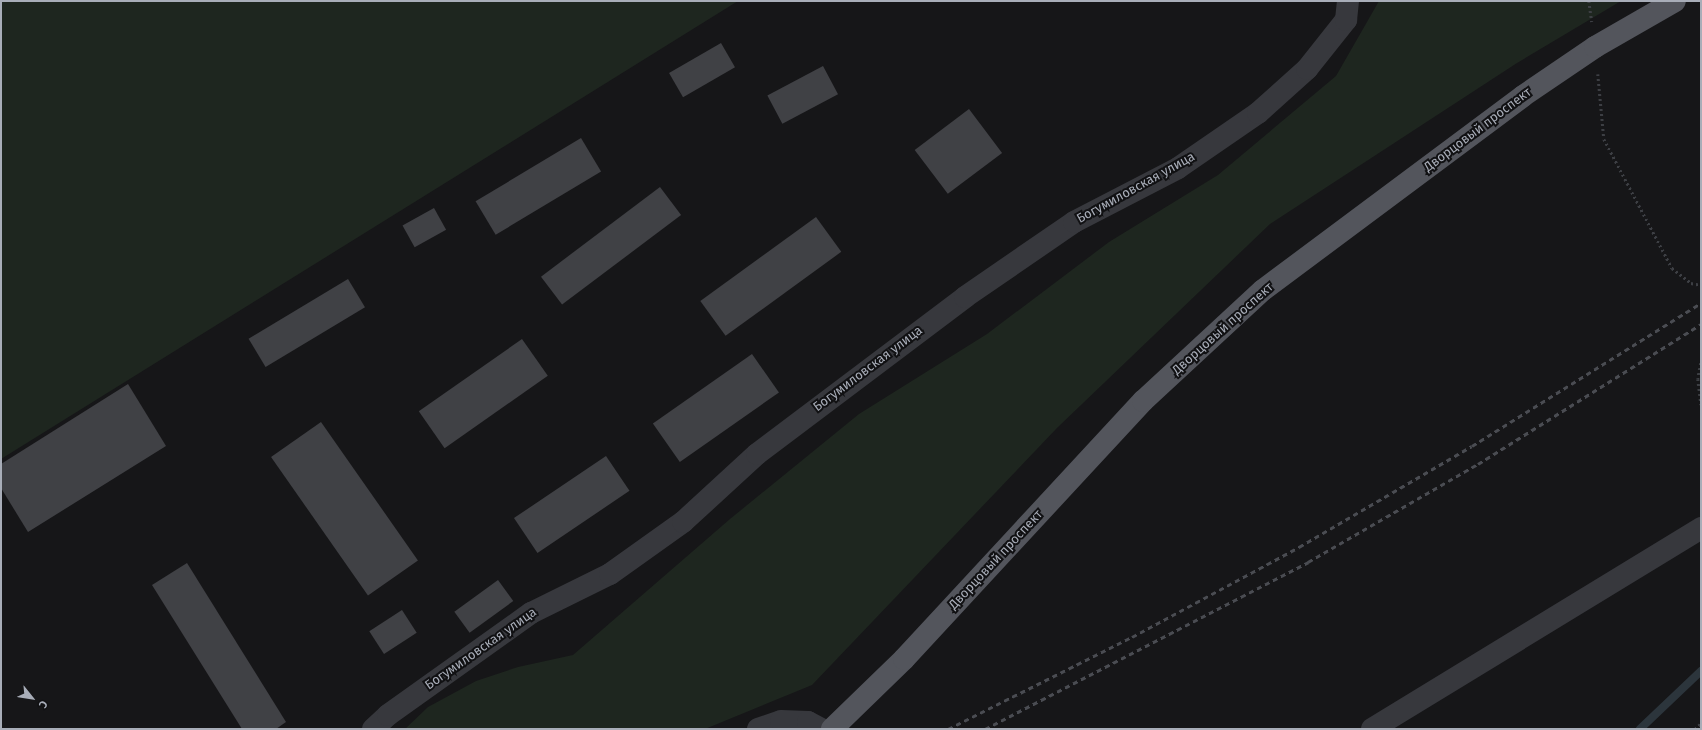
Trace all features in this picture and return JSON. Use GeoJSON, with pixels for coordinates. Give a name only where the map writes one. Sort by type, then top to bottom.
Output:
{"type":"FeatureCollection","features":[{"type":"Feature","properties":{"kind":"main road","name":"Дворцовый проспект"},"geometry":{"type":"LineString","coordinates":[[832,729],[910,653],[1143,401],[1263,290],[1523,96],[1595,47],[1675,1]]}},
{"type":"Feature","properties":{"kind":"street","name":"Богумиловская улица"},"geometry":{"type":"LineString","coordinates":[[373,729],[388,715],[531,613],[610,574],[677,526],[757,454],[965,297],[1074,222],[1178,168],[1258,113],[1307,69],[1346,20],[1348,1]]}},
{"type":"Feature","properties":{"kind":"street"},"geometry":{"type":"LineString","coordinates":[[1372,729],[1701,528]]}},
{"type":"Feature","properties":{"kind":"street"},"geometry":{"type":"LineString","coordinates":[[758,729],[781,721],[808,722],[821,729]]}},
{"type":"Feature","properties":{"kind":"path"},"geometry":{"type":"LineString","coordinates":[[1589,1],[1604,139],[1672,268],[1691,283],[1701,285]]}},
{"type":"Feature","properties":{"kind":"path"},"geometry":{"type":"LineString","coordinates":[[1701,363],[1701,405]]}},
{"type":"Feature","properties":{"kind":"path"},"geometry":{"type":"LineString","coordinates":[[1695,729],[1701,723]]}},
{"type":"Feature","properties":{"kind":"shaded area"},"geometry":{"type":"Polygon","coordinates":[[[1,1],[738,1],[1,459],[1,1]]]}},
{"type":"Feature","properties":{"kind":"shaded area"},"geometry":{"type":"Polygon","coordinates":[[[1379,1],[1621,1],[1517,63],[1270,224],[1057,428],[812,685],[705,729],[405,729],[428,707],[476,681],[518,667],[573,655],[730,519],[859,414],[987,334],[1109,242],[1218,175],[1336,76],[1379,1]]]}},
{"type":"Feature","properties":{"kind":"building"},"geometry":{"type":"Polygon","coordinates":[[[721,43],[735,67],[683,97],[669,73],[721,43]]]}},
{"type":"Feature","properties":{"kind":"building"},"geometry":{"type":"Polygon","coordinates":[[[823,66],[838,94],[782,124],[767,96],[823,66]]]}},
{"type":"Feature","properties":{"kind":"building"},"geometry":{"type":"Polygon","coordinates":[[[969,109],[1002,153],[948,194],[915,150],[969,109]]]}},
{"type":"Feature","properties":{"kind":"building"},"geometry":{"type":"Polygon","coordinates":[[[581,138],[601,171],[496,235],[476,201],[581,138]]]}},
{"type":"Feature","properties":{"kind":"building"},"geometry":{"type":"Polygon","coordinates":[[[660,187],[681,215],[562,305],[541,277],[660,187]]]}},
{"type":"Feature","properties":{"kind":"building"},"geometry":{"type":"Polygon","coordinates":[[[434,208],[446,230],[415,247],[403,225],[434,208]]]}},
{"type":"Feature","properties":{"kind":"building"},"geometry":{"type":"Polygon","coordinates":[[[816,217],[841,252],[726,336],[700,301],[816,217]]]}},
{"type":"Feature","properties":{"kind":"building"},"geometry":{"type":"Polygon","coordinates":[[[348,279],[365,307],[266,367],[249,339],[348,279]]]}},
{"type":"Feature","properties":{"kind":"building"},"geometry":{"type":"Polygon","coordinates":[[[522,339],[548,376],[445,448],[419,411],[522,339]]]}},
{"type":"Feature","properties":{"kind":"building"},"geometry":{"type":"Polygon","coordinates":[[[752,354],[779,393],[680,462],[653,423],[752,354]]]}},
{"type":"Feature","properties":{"kind":"building"},"geometry":{"type":"Polygon","coordinates":[[[128,384],[166,446],[28,532],[1,488],[1,464],[128,384]]]}},
{"type":"Feature","properties":{"kind":"building"},"geometry":{"type":"Polygon","coordinates":[[[321,422],[418,560],[368,595],[271,457],[321,422]]]}},
{"type":"Feature","properties":{"kind":"building"},"geometry":{"type":"Polygon","coordinates":[[[606,456],[629,491],[537,553],[514,518],[606,456]]]}},
{"type":"Feature","properties":{"kind":"building"},"geometry":{"type":"Polygon","coordinates":[[[187,563],[286,722],[276,729],[242,729],[152,585],[187,563]]]}},
{"type":"Feature","properties":{"kind":"building"},"geometry":{"type":"Polygon","coordinates":[[[498,580],[513,601],[470,633],[454,612],[498,580]]]}},
{"type":"Feature","properties":{"kind":"building"},"geometry":{"type":"Polygon","coordinates":[[[402,610],[417,633],[384,654],[369,631],[402,610]]]}},
{"type":"Feature","properties":{"kind":"waterway"},"geometry":{"type":"LineString","coordinates":[[1640,729],[1701,671]]}},
{"type":"Feature","properties":{"kind":"railway"},"geometry":{"type":"LineString","coordinates":[[948,729],[1132,637],[1299,547],[1472,446],[1701,303]]}},
{"type":"Feature","properties":{"kind":"railway"},"geometry":{"type":"LineString","coordinates":[[985,729],[1308,562],[1478,464],[1701,324]]}}]}
